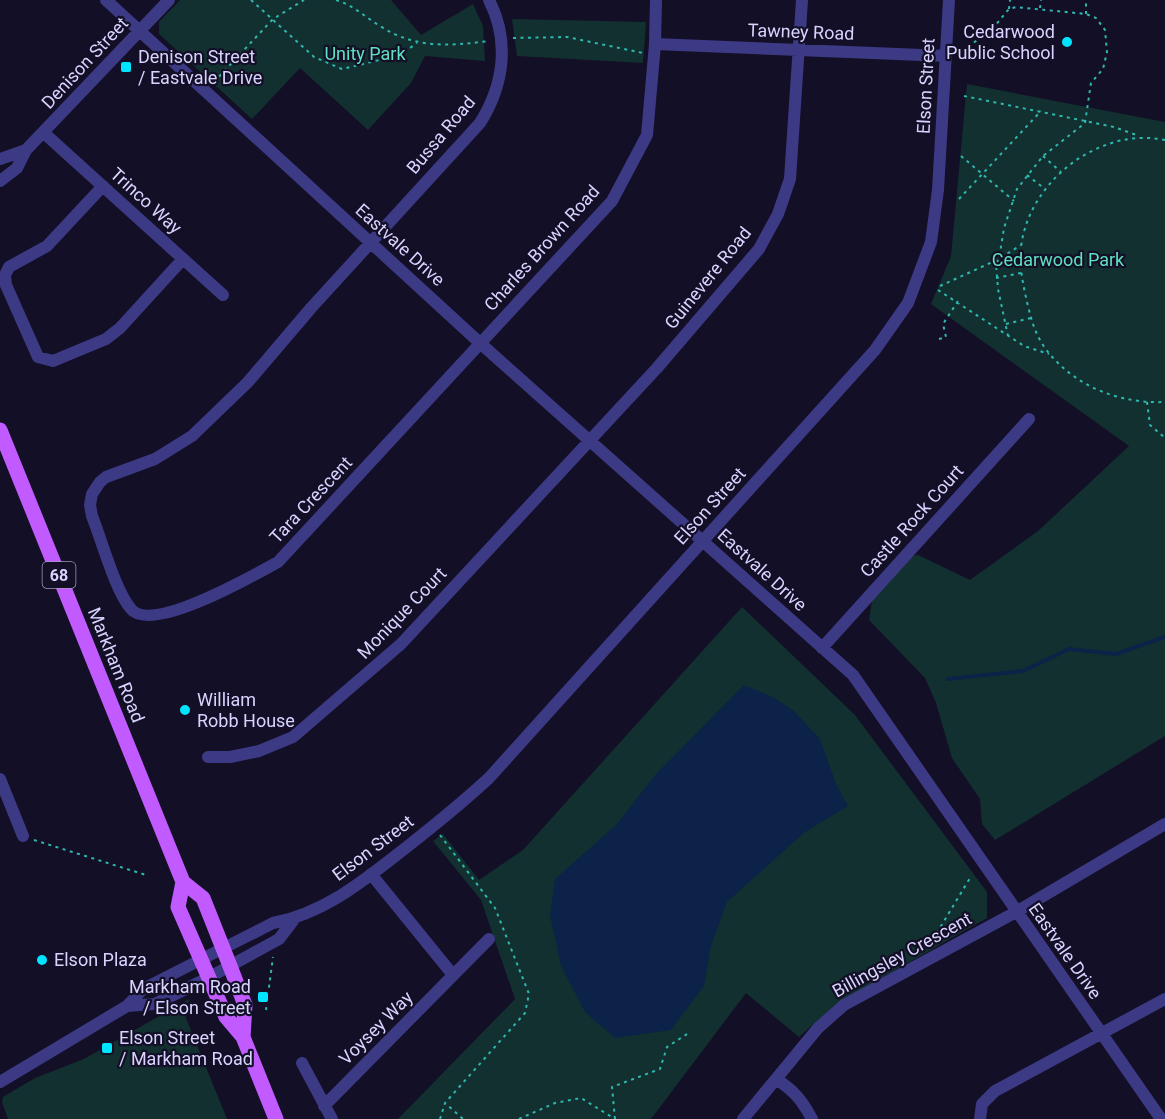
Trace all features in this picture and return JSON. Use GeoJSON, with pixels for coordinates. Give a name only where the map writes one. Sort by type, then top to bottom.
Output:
{"type":"FeatureCollection","features":[{"type":"Feature","properties":{"kind":"main road","name":"Markham Road"},"geometry":{"type":"LineString","coordinates":[[0,429],[6,461],[183,882],[203,898],[245,1005],[243,1037]]}},
{"type":"Feature","properties":{"kind":"main road","name":"Markham Road"},"geometry":{"type":"LineString","coordinates":[[183,882],[178,907],[226,1017],[243,1037],[276,1119]]}},
{"type":"Feature","properties":{"kind":"street","name":"Eastvale Drive"},"geometry":{"type":"LineString","coordinates":[[106,0],[480,343],[853,675],[1101,1035],[1161,1115]]}},
{"type":"Feature","properties":{"kind":"street","name":"Denison Street"},"geometry":{"type":"LineString","coordinates":[[0,181],[17,168],[26,150],[169,0]]}},
{"type":"Feature","properties":{"kind":"street","name":"Bussa Road"},"geometry":{"type":"LineString","coordinates":[[370,242],[480,123],[492,101],[500,77],[502,40],[489,0]]}},
{"type":"Feature","properties":{"kind":"street","name":"Charles Brown Road"},"geometry":{"type":"LineString","coordinates":[[480,343],[612,201],[647,135],[655,49],[656,0]]}},
{"type":"Feature","properties":{"kind":"street","name":"Guinevere Road"},"geometry":{"type":"LineString","coordinates":[[589,441],[657,368],[759,249],[778,214],[790,179],[793,156],[802,0]]}},
{"type":"Feature","properties":{"kind":"street","name":"Elson Street"},"geometry":{"type":"LineString","coordinates":[[0,1082],[127,1006],[143,989],[273,923],[295,918],[354,888],[433,826],[489,778],[875,350],[908,303],[931,242],[936,212],[949,0]]}},
{"type":"Feature","properties":{"kind":"street","name":"Tawney Road"},"geometry":{"type":"LineString","coordinates":[[655,49],[798,50],[946,56]]}},
{"type":"Feature","properties":{"kind":"street","name":"Trinco Way"},"geometry":{"type":"LineString","coordinates":[[44,133],[223,295]]}},
{"type":"Feature","properties":{"kind":"street","name":"Denison Street"},"geometry":{"type":"LineString","coordinates":[[0,159],[26,150]]}},
{"type":"Feature","properties":{"kind":"street"},"geometry":{"type":"LineString","coordinates":[[103,186],[47,246],[13,264],[6,272],[6,285],[38,357],[53,361],[106,339],[120,328],[183,259]]}},
{"type":"Feature","properties":{"kind":"street","name":"Tara Crescent"},"geometry":{"type":"LineString","coordinates":[[370,242],[248,382],[192,436],[155,459],[106,477],[96,488],[90,505],[92,516],[124,597],[133,611],[146,617],[156,616],[210,597],[278,562],[480,343]]}},
{"type":"Feature","properties":{"kind":"street","name":"Castle Rock Court"},"geometry":{"type":"LineString","coordinates":[[822,648],[1029,419]]}},
{"type":"Feature","properties":{"kind":"street","name":"Monique Court"},"geometry":{"type":"LineString","coordinates":[[208,757],[230,757],[259,751],[293,737],[317,718],[401,644],[589,441]]}},
{"type":"Feature","properties":{"kind":"street"},"geometry":{"type":"LineString","coordinates":[[0,779],[23,836]]}},
{"type":"Feature","properties":{"kind":"street","name":"Billingsley Crescent"},"geometry":{"type":"LineString","coordinates":[[743,1119],[818,1028],[844,1005],[1016,912],[1165,824]]}},
{"type":"Feature","properties":{"kind":"street"},"geometry":{"type":"LineString","coordinates":[[371,874],[453,975]]}},
{"type":"Feature","properties":{"kind":"street","name":"Elson Street"},"geometry":{"type":"LineString","coordinates":[[127,1006],[155,1005],[208,978],[279,939],[295,918]]}},
{"type":"Feature","properties":{"kind":"street","name":"Voysey Way"},"geometry":{"type":"LineString","coordinates":[[324,1106],[489,939]]}},
{"type":"Feature","properties":{"kind":"street"},"geometry":{"type":"LineString","coordinates":[[980,1119],[982,1104],[994,1091],[1165,999]]}},
{"type":"Feature","properties":{"kind":"street"},"geometry":{"type":"LineString","coordinates":[[302,1063],[332,1119]]}},
{"type":"Feature","properties":{"kind":"street"},"geometry":{"type":"LineString","coordinates":[[777,1080],[790,1087],[803,1102],[812,1119]]}},
{"type":"Feature","properties":{"kind":"path"},"geometry":{"type":"LineString","coordinates":[[251,0],[314,57],[342,69],[400,55],[417,43]]}},
{"type":"Feature","properties":{"kind":"path"},"geometry":{"type":"LineString","coordinates":[[206,91],[273,19],[304,0]]}},
{"type":"Feature","properties":{"kind":"path"},"geometry":{"type":"LineString","coordinates":[[336,0],[349,4],[381,27],[417,43],[474,43],[542,36],[567,37],[655,49]]}},
{"type":"Feature","properties":{"kind":"path"},"geometry":{"type":"LineString","coordinates":[[967,45],[994,27],[1009,9],[1010,0]]}},
{"type":"Feature","properties":{"kind":"path"},"geometry":{"type":"LineString","coordinates":[[1040,8],[1041,0]]}},
{"type":"Feature","properties":{"kind":"path"},"geometry":{"type":"LineString","coordinates":[[1086,0],[1086,14]]}},
{"type":"Feature","properties":{"kind":"path"},"geometry":{"type":"LineString","coordinates":[[1008,336],[996,278],[996,264],[999,259],[1004,228],[1017,189],[1043,156],[1086,122],[1090,84],[1105,63],[1107,43],[1103,25],[1096,18],[1086,14],[1022,6],[1009,9]]}},
{"type":"Feature","properties":{"kind":"path"},"geometry":{"type":"LineString","coordinates":[[964,96],[1117,128],[1141,137],[1165,140]]}},
{"type":"Feature","properties":{"kind":"path"},"geometry":{"type":"LineString","coordinates":[[959,199],[1041,111]]}},
{"type":"Feature","properties":{"kind":"path"},"geometry":{"type":"LineString","coordinates":[[1141,137],[1102,146],[1084,154],[1061,172],[1045,189],[1032,212],[1021,244],[1022,273],[1030,318],[1038,336],[1049,354],[1069,374],[1101,392],[1147,402],[1165,402]]}},
{"type":"Feature","properties":{"kind":"path"},"geometry":{"type":"LineString","coordinates":[[961,156],[1014,201]]}},
{"type":"Feature","properties":{"kind":"path"},"geometry":{"type":"LineString","coordinates":[[1043,156],[1061,172]]}},
{"type":"Feature","properties":{"kind":"path"},"geometry":{"type":"LineString","coordinates":[[1027,175],[1045,189]]}},
{"type":"Feature","properties":{"kind":"path"},"geometry":{"type":"LineString","coordinates":[[1021,244],[999,259],[939,288],[1008,336],[1030,349],[1049,354]]}},
{"type":"Feature","properties":{"kind":"path"},"geometry":{"type":"LineString","coordinates":[[996,278],[1022,273]]}},
{"type":"Feature","properties":{"kind":"path"},"geometry":{"type":"LineString","coordinates":[[939,339],[946,338],[943,324],[958,301]]}},
{"type":"Feature","properties":{"kind":"path"},"geometry":{"type":"LineString","coordinates":[[1005,324],[1030,318]]}},
{"type":"Feature","properties":{"kind":"path"},"geometry":{"type":"LineString","coordinates":[[1147,402],[1150,426],[1165,438]]}},
{"type":"Feature","properties":{"kind":"path"},"geometry":{"type":"LineString","coordinates":[[433,826],[495,908],[529,994],[525,1013],[446,1103],[440,1119]]}},
{"type":"Feature","properties":{"kind":"path"},"geometry":{"type":"LineString","coordinates":[[23,836],[146,875]]}},
{"type":"Feature","properties":{"kind":"path"},"geometry":{"type":"LineString","coordinates":[[922,963],[931,941],[970,878]]}},
{"type":"Feature","properties":{"kind":"path"},"geometry":{"type":"LineString","coordinates":[[266,1010],[273,954]]}},
{"type":"Feature","properties":{"kind":"path"},"geometry":{"type":"LineString","coordinates":[[615,1119],[612,1087],[660,1069],[667,1047],[687,1034]]}},
{"type":"Feature","properties":{"kind":"path"},"geometry":{"type":"LineString","coordinates":[[519,1119],[555,1103],[581,1098],[615,1119]]}},
{"type":"Feature","properties":{"kind":"path"},"geometry":{"type":"LineString","coordinates":[[446,1103],[463,1119]]}},
{"type":"Feature","properties":{"kind":"green space","name":"Unity Park"},"geometry":{"type":"Polygon","coordinates":[[[180,0],[391,0],[421,35],[473,4],[483,26],[485,61],[425,56],[411,83],[368,130],[300,68],[252,119],[159,34],[159,22],[180,0]]]}},
{"type":"Feature","properties":{"kind":"green space"},"geometry":{"type":"Polygon","coordinates":[[[512,19],[646,22],[643,63],[517,56],[512,19]]]}},
{"type":"Feature","properties":{"kind":"green space","name":"Cedarwood Park"},"geometry":{"type":"Polygon","coordinates":[[[967,84],[1165,122],[1165,736],[995,840],[982,824],[980,799],[952,758],[936,703],[925,678],[869,620],[874,587],[896,558],[918,555],[970,580],[1038,531],[1129,446],[931,304],[951,256],[967,84]]]}},
{"type":"Feature","properties":{"kind":"green space"},"geometry":{"type":"Polygon","coordinates":[[[742,607],[855,715],[987,892],[987,918],[836,1004],[799,1037],[746,993],[651,1119],[398,1119],[515,999],[481,900],[433,841],[443,834],[479,880],[523,850],[742,607]]]}},
{"type":"Feature","properties":{"kind":"green space"},"geometry":{"type":"Polygon","coordinates":[[[189,999],[186,1018],[227,1119],[8,1119],[2,1102],[3,1097],[35,1078],[84,1059],[189,999]]]}},
{"type":"Feature","properties":{"kind":"water"},"geometry":{"type":"Polygon","coordinates":[[[744,685],[773,697],[794,711],[820,739],[836,784],[848,806],[805,832],[727,902],[711,946],[704,986],[671,1030],[615,1038],[585,1012],[561,966],[550,915],[555,879],[617,824],[656,774],[744,685]]]}},
{"type":"Feature","properties":{"kind":"waterway"},"geometry":{"type":"LineString","coordinates":[[948,679],[1023,671],[1069,649],[1116,654],[1165,637]]}},
{"type":"Feature","properties":{"kind":"place","name":"Cedarwood Public School"},"geometry":{"type":"Point","coordinates":[1067,42]}},
{"type":"Feature","properties":{"kind":"place","name":"Denison Street / Eastvale Drive"},"geometry":{"type":"Point","coordinates":[126,67]}},
{"type":"Feature","properties":{"kind":"place","name":"William Robb House"},"geometry":{"type":"Point","coordinates":[185,710]}},
{"type":"Feature","properties":{"kind":"place","name":"Elson Plaza"},"geometry":{"type":"Point","coordinates":[42,960]}},
{"type":"Feature","properties":{"kind":"place","name":"Markham Road / Elson Street"},"geometry":{"type":"Point","coordinates":[263,997]}},
{"type":"Feature","properties":{"kind":"place","name":"Elson Street / Markham Road"},"geometry":{"type":"Point","coordinates":[107,1048]}}]}
